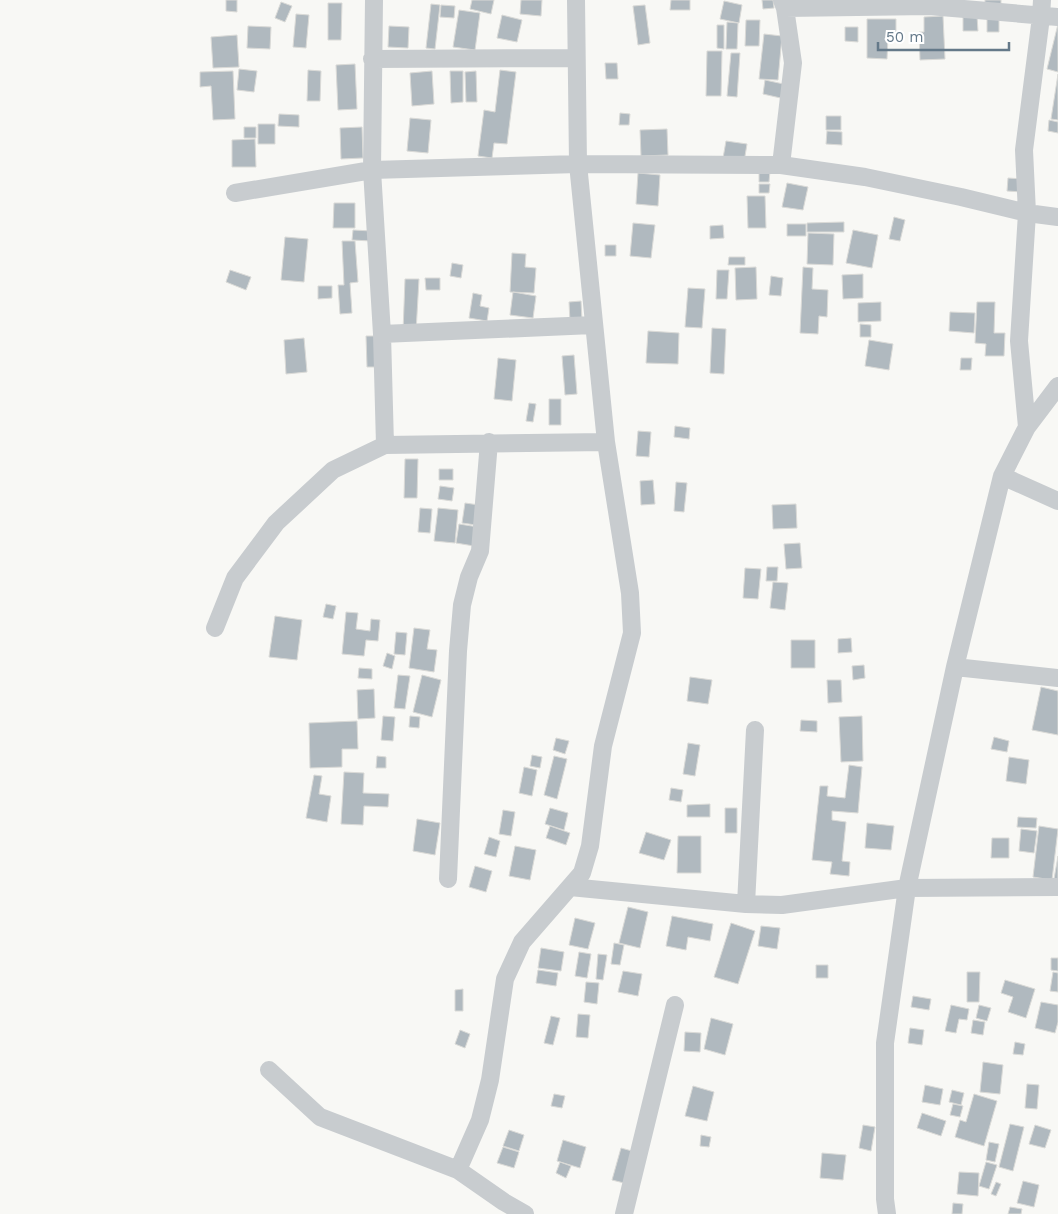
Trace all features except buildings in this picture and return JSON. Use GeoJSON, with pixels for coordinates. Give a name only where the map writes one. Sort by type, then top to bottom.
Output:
{"type":"FeatureCollection","features":[{"type":"Feature","properties":{"kind":"street"},"geometry":{"type":"LineString","coordinates":[[374,0],[372,170],[382,334],[385,445]]}},
{"type":"Feature","properties":{"kind":"street"},"geometry":{"type":"LineString","coordinates":[[458,1170],[480,1120],[490,1080],[505,979],[522,942],[582,872],[590,846],[603,746],[632,633],[630,593],[606,442],[578,164],[576,0]]}},
{"type":"Feature","properties":{"kind":"street"},"geometry":{"type":"LineString","coordinates":[[782,165],[793,63],[783,4],[930,6],[1047,12],[1024,150],[1027,213],[1019,341],[1027,427]]}},
{"type":"Feature","properties":{"kind":"street"},"geometry":{"type":"LineString","coordinates":[[372,59],[576,58]]}},
{"type":"Feature","properties":{"kind":"street"},"geometry":{"type":"LineString","coordinates":[[235,193],[372,170],[578,164],[782,165],[865,177],[961,196],[1027,213],[1058,217]]}},
{"type":"Feature","properties":{"kind":"street"},"geometry":{"type":"LineString","coordinates":[[382,334],[593,325]]}},
{"type":"Feature","properties":{"kind":"street"},"geometry":{"type":"LineString","coordinates":[[887,1214],[885,1199],[885,1043],[907,888],[955,667],[1002,476],[1027,427],[1058,386]]}},
{"type":"Feature","properties":{"kind":"street"},"geometry":{"type":"LineString","coordinates":[[215,628],[235,578],[276,523],[333,470],[385,445],[489,442],[606,442]]}},
{"type":"Feature","properties":{"kind":"street"},"geometry":{"type":"LineString","coordinates":[[448,879],[461,614],[469,577],[480,550],[489,442]]}},
{"type":"Feature","properties":{"kind":"street"},"geometry":{"type":"LineString","coordinates":[[1002,476],[1058,501]]}},
{"type":"Feature","properties":{"kind":"street"},"geometry":{"type":"LineString","coordinates":[[955,667],[1058,678]]}},
{"type":"Feature","properties":{"kind":"street"},"geometry":{"type":"LineString","coordinates":[[746,904],[754,730]]}},
{"type":"Feature","properties":{"kind":"street"},"geometry":{"type":"LineString","coordinates":[[570,887],[746,904],[782,904],[907,888],[1058,887]]}},
{"type":"Feature","properties":{"kind":"street"},"geometry":{"type":"LineString","coordinates":[[624,1214],[675,1005]]}},
{"type":"Feature","properties":{"kind":"street"},"geometry":{"type":"LineString","coordinates":[[269,1070],[320,1118],[458,1170],[525,1214]]}}]}
